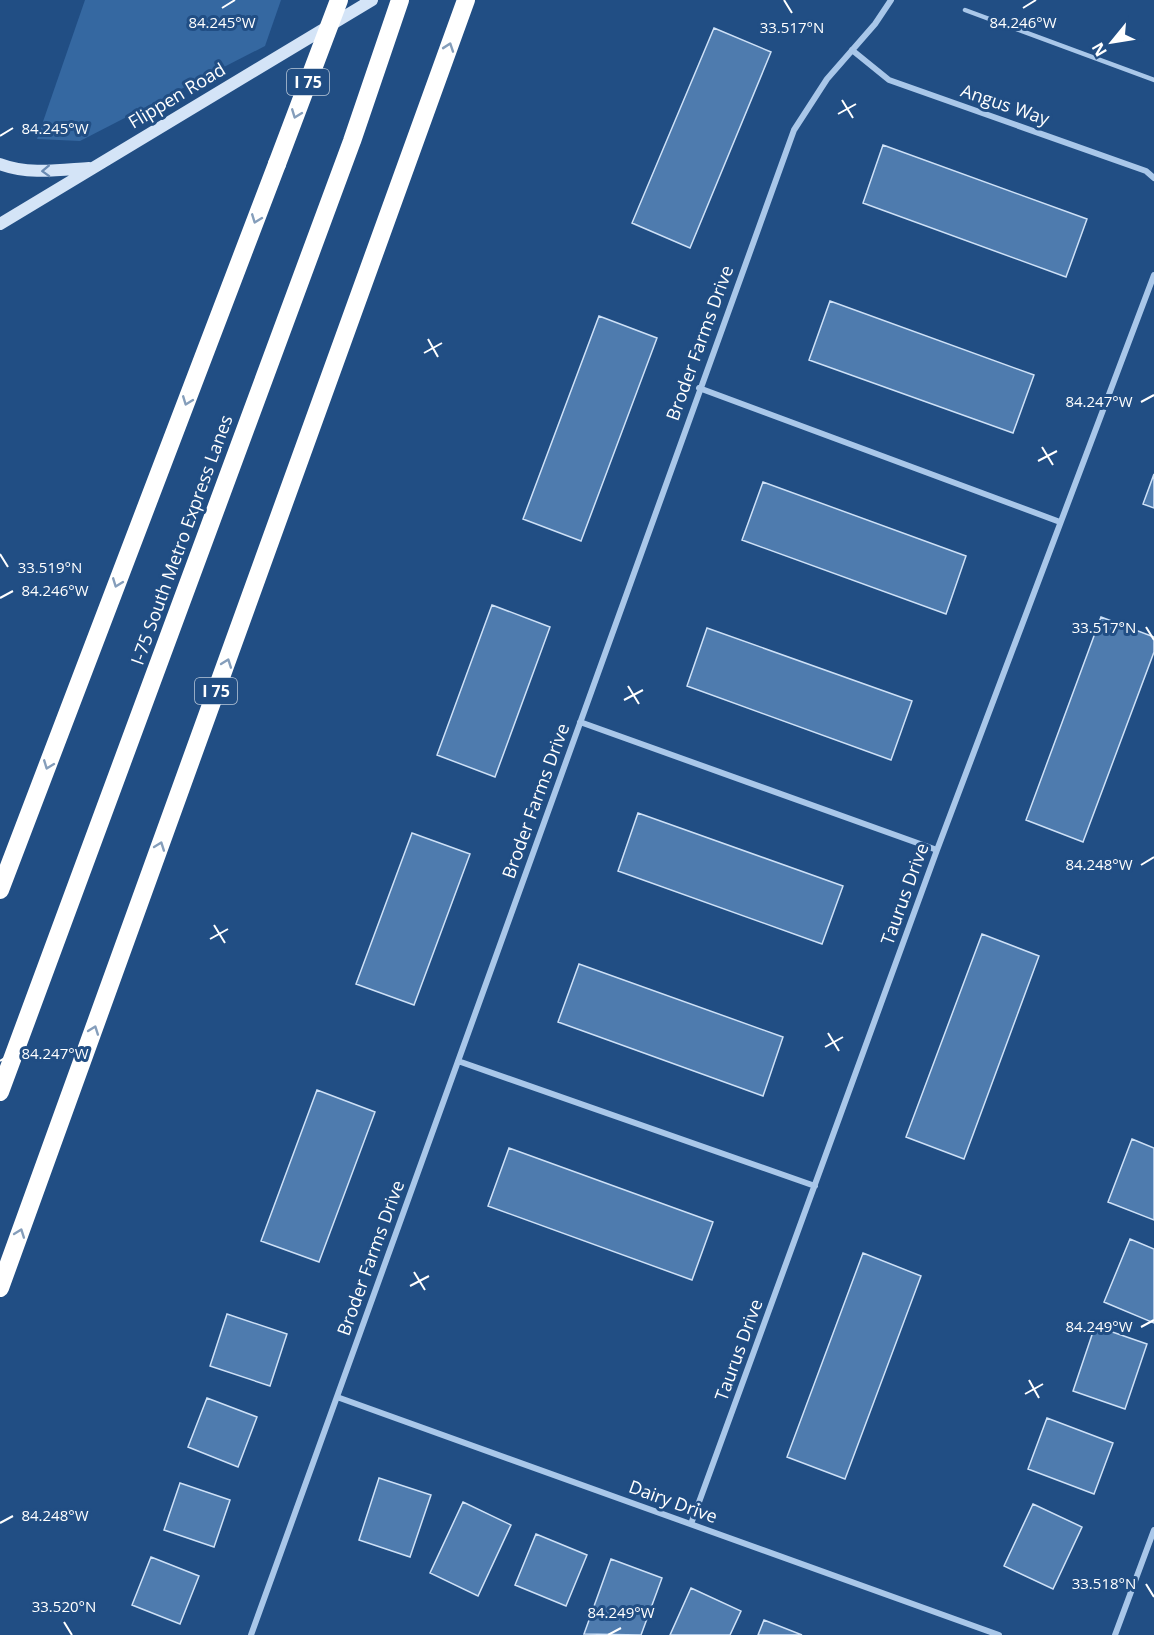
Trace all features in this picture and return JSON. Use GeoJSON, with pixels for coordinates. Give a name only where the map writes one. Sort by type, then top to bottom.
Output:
{"type":"FeatureCollection","features":[{"type":"Feature","properties":{"kind":"highway","name":"I 75"},"geometry":{"type":"LineString","coordinates":[[0,890],[339,0]]}},
{"type":"Feature","properties":{"kind":"highway","name":"I-75 South Metro Express Lanes"},"geometry":{"type":"LineString","coordinates":[[0,1092],[352,141],[400,0]]}},
{"type":"Feature","properties":{"kind":"highway","name":"I 75"},"geometry":{"type":"LineString","coordinates":[[0,1288],[466,0]]}},
{"type":"Feature","properties":{"kind":"street","name":"Flippen Road"},"geometry":{"type":"LineString","coordinates":[[0,224],[372,0]]}},
{"type":"Feature","properties":{"kind":"street","name":"Broder Farms Drive"},"geometry":{"type":"LineString","coordinates":[[252,1635],[699,388],[794,130],[827,79],[875,24],[891,0]]}},
{"type":"Feature","properties":{"kind":"street","name":"Angus Way"},"geometry":{"type":"LineString","coordinates":[[852,50],[889,80],[1146,171],[1154,178]]}},
{"type":"Feature","properties":{"kind":"street"},"geometry":{"type":"LineString","coordinates":[[0,164],[42,172],[93,167]]}},
{"type":"Feature","properties":{"kind":"street","name":"Taurus Drive"},"geometry":{"type":"LineString","coordinates":[[691,1524],[937,850],[1154,276]]}},
{"type":"Feature","properties":{"kind":"street"},"geometry":{"type":"LineString","coordinates":[[699,388],[1060,522]]}},
{"type":"Feature","properties":{"kind":"street"},"geometry":{"type":"LineString","coordinates":[[580,722],[937,850]]}},
{"type":"Feature","properties":{"kind":"street"},"geometry":{"type":"LineString","coordinates":[[458,1060],[814,1186]]}},
{"type":"Feature","properties":{"kind":"street","name":"Dairy Drive"},"geometry":{"type":"LineString","coordinates":[[337,1397],[999,1635]]}},
{"type":"Feature","properties":{"kind":"street"},"geometry":{"type":"LineString","coordinates":[[1115,1635],[1154,1530]]}},
{"type":"Feature","properties":{"kind":"lane"},"geometry":{"type":"LineString","coordinates":[[965,10],[1154,80]]}},
{"type":"Feature","properties":{"kind":"shaded area"},"geometry":{"type":"Polygon","coordinates":[[[85,0],[281,0],[265,46],[80,141],[37,139],[85,0]]]}},
{"type":"Feature","properties":{"kind":"building"},"geometry":{"type":"Polygon","coordinates":[[[714,28],[771,52],[690,248],[632,223],[714,28]]]}},
{"type":"Feature","properties":{"kind":"building"},"geometry":{"type":"Polygon","coordinates":[[[883,145],[1087,219],[1066,277],[863,203],[883,145]]]}},
{"type":"Feature","properties":{"kind":"building"},"geometry":{"type":"Polygon","coordinates":[[[830,301],[1034,375],[1013,433],[809,360],[830,301]]]}},
{"type":"Feature","properties":{"kind":"building"},"geometry":{"type":"Polygon","coordinates":[[[599,316],[657,338],[581,541],[523,519],[599,316]]]}},
{"type":"Feature","properties":{"kind":"building"},"geometry":{"type":"Polygon","coordinates":[[[1154,474],[1154,508],[1143,504],[1154,474]]]}},
{"type":"Feature","properties":{"kind":"building"},"geometry":{"type":"Polygon","coordinates":[[[763,482],[966,556],[946,614],[742,540],[763,482]]]}},
{"type":"Feature","properties":{"kind":"building"},"geometry":{"type":"Polygon","coordinates":[[[492,605],[550,627],[495,777],[437,755],[492,605]]]}},
{"type":"Feature","properties":{"kind":"building"},"geometry":{"type":"Polygon","coordinates":[[[1101,617],[1154,637],[1154,652],[1083,842],[1026,820],[1101,617]]]}},
{"type":"Feature","properties":{"kind":"building"},"geometry":{"type":"Polygon","coordinates":[[[707,628],[912,701],[891,760],[687,686],[707,628]]]}},
{"type":"Feature","properties":{"kind":"building"},"geometry":{"type":"Polygon","coordinates":[[[638,813],[843,886],[822,944],[618,871],[638,813]]]}},
{"type":"Feature","properties":{"kind":"building"},"geometry":{"type":"Polygon","coordinates":[[[412,833],[470,854],[414,1005],[356,984],[412,833]]]}},
{"type":"Feature","properties":{"kind":"building"},"geometry":{"type":"Polygon","coordinates":[[[982,934],[1039,956],[964,1159],[906,1137],[982,934]]]}},
{"type":"Feature","properties":{"kind":"building"},"geometry":{"type":"Polygon","coordinates":[[[579,964],[783,1037],[763,1096],[558,1022],[579,964]]]}},
{"type":"Feature","properties":{"kind":"building"},"geometry":{"type":"Polygon","coordinates":[[[317,1090],[375,1112],[319,1262],[261,1241],[317,1090]]]}},
{"type":"Feature","properties":{"kind":"building"},"geometry":{"type":"Polygon","coordinates":[[[1132,1139],[1154,1148],[1154,1220],[1108,1202],[1132,1139]]]}},
{"type":"Feature","properties":{"kind":"building"},"geometry":{"type":"Polygon","coordinates":[[[509,1148],[713,1222],[692,1280],[488,1206],[509,1148]]]}},
{"type":"Feature","properties":{"kind":"building"},"geometry":{"type":"Polygon","coordinates":[[[1130,1239],[1154,1249],[1154,1323],[1104,1302],[1130,1239]]]}},
{"type":"Feature","properties":{"kind":"building"},"geometry":{"type":"Polygon","coordinates":[[[863,1253],[921,1276],[845,1479],[787,1457],[863,1253]]]}},
{"type":"Feature","properties":{"kind":"building"},"geometry":{"type":"Polygon","coordinates":[[[227,1314],[287,1334],[270,1386],[210,1366],[227,1314]]]}},
{"type":"Feature","properties":{"kind":"building"},"geometry":{"type":"Polygon","coordinates":[[[1095,1326],[1147,1344],[1125,1409],[1073,1391],[1095,1326]]]}},
{"type":"Feature","properties":{"kind":"building"},"geometry":{"type":"Polygon","coordinates":[[[207,1398],[257,1417],[238,1467],[188,1447],[207,1398]]]}},
{"type":"Feature","properties":{"kind":"building"},"geometry":{"type":"Polygon","coordinates":[[[1047,1418],[1113,1443],[1094,1494],[1028,1469],[1047,1418]]]}},
{"type":"Feature","properties":{"kind":"building"},"geometry":{"type":"Polygon","coordinates":[[[379,1478],[431,1495],[410,1557],[359,1540],[379,1478]]]}},
{"type":"Feature","properties":{"kind":"building"},"geometry":{"type":"Polygon","coordinates":[[[180,1483],[230,1500],[214,1547],[164,1530],[180,1483]]]}},
{"type":"Feature","properties":{"kind":"building"},"geometry":{"type":"Polygon","coordinates":[[[463,1502],[511,1525],[478,1596],[430,1573],[463,1502]]]}},
{"type":"Feature","properties":{"kind":"building"},"geometry":{"type":"Polygon","coordinates":[[[1033,1504],[1082,1527],[1053,1589],[1004,1566],[1033,1504]]]}},
{"type":"Feature","properties":{"kind":"building"},"geometry":{"type":"Polygon","coordinates":[[[536,1534],[587,1555],[566,1606],[515,1585],[536,1534]]]}},
{"type":"Feature","properties":{"kind":"building"},"geometry":{"type":"Polygon","coordinates":[[[151,1557],[199,1576],[180,1624],[132,1605],[151,1557]]]}},
{"type":"Feature","properties":{"kind":"building"},"geometry":{"type":"Polygon","coordinates":[[[611,1559],[662,1578],[641,1635],[584,1634],[611,1559]]]}},
{"type":"Feature","properties":{"kind":"building"},"geometry":{"type":"Polygon","coordinates":[[[691,1588],[741,1611],[730,1635],[670,1635],[691,1588]]]}},
{"type":"Feature","properties":{"kind":"building"},"geometry":{"type":"Polygon","coordinates":[[[764,1620],[802,1635],[758,1635],[764,1620]]]}}]}
